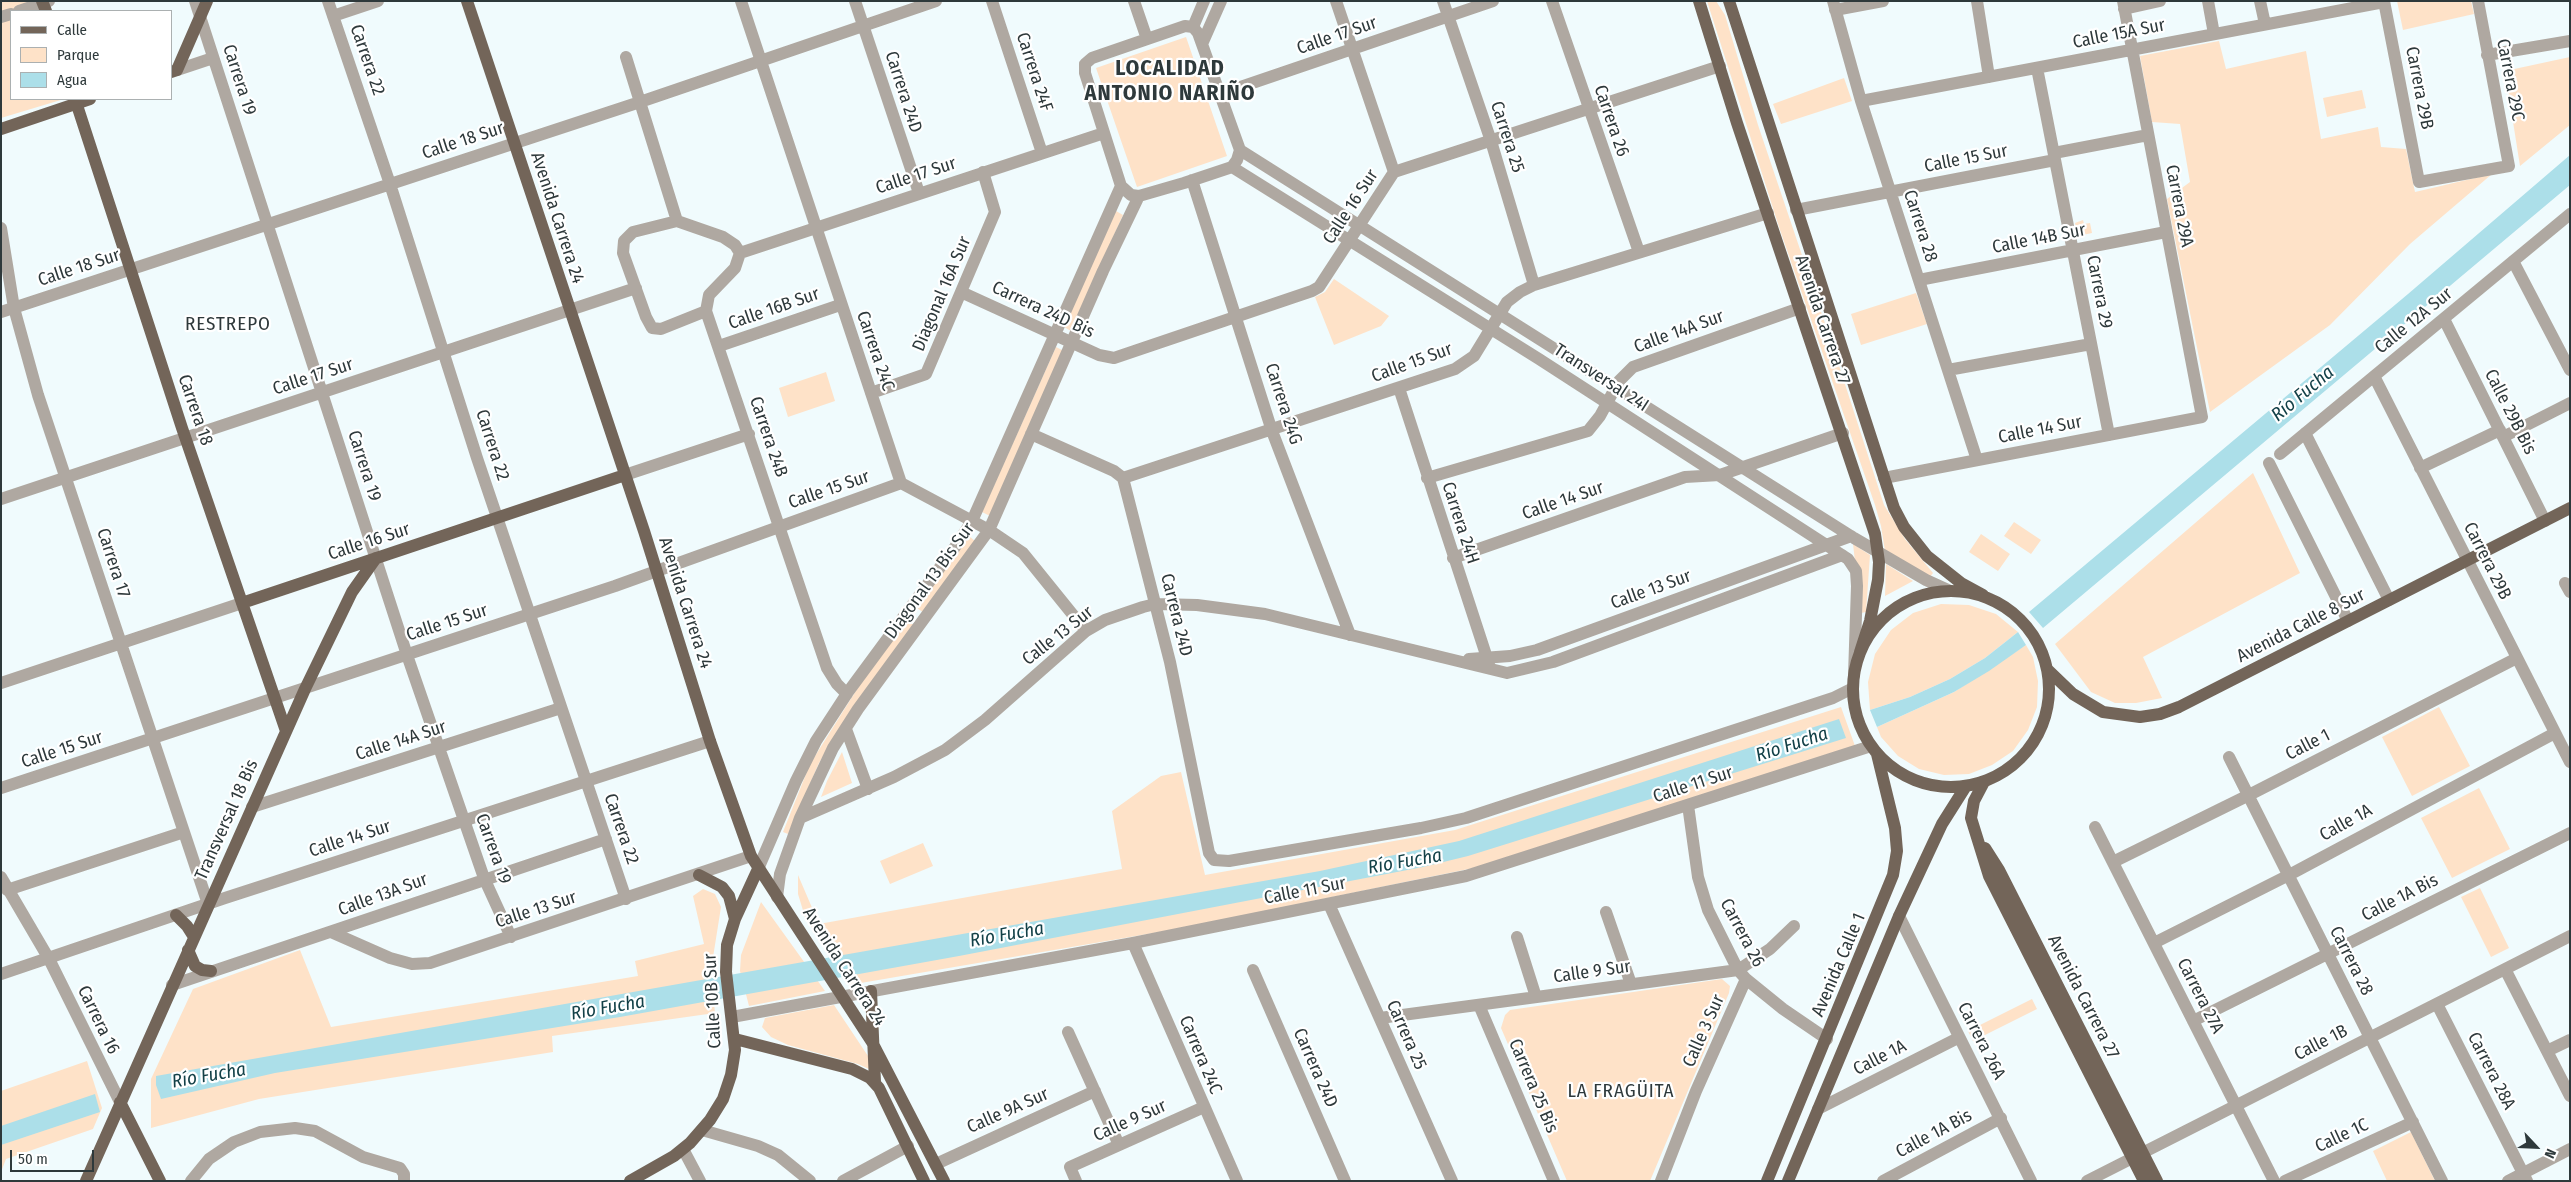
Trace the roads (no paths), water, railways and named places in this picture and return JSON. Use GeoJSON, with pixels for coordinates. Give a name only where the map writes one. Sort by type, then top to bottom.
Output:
{"type":"FeatureCollection","features":[{"type":"Feature","properties":{"kind":"main road"},"geometry":{"type":"LineString","coordinates":[[174,71],[206,1]]}},
{"type":"Feature","properties":{"kind":"main road","name":"Avenida Carrera 24"},"geometry":{"type":"LineString","coordinates":[[467,1],[626,475],[710,741],[751,856],[758,870],[872,1042],[944,1181]]}},
{"type":"Feature","properties":{"kind":"main road","name":"Avenida Carrera 27"},"geometry":{"type":"LineString","coordinates":[[1699,1],[1873,525],[1878,553],[1878,580],[1860,652]]}},
{"type":"Feature","properties":{"kind":"main road","name":"Avenida Carrera 27"},"geometry":{"type":"LineString","coordinates":[[1729,1],[1894,508],[1916,543],[1941,569],[1983,595]]}},
{"type":"Feature","properties":{"kind":"main road"},"geometry":{"type":"LineString","coordinates":[[1,129],[75,101]]}},
{"type":"Feature","properties":{"kind":"main road","name":"Carrera 18"},"geometry":{"type":"LineString","coordinates":[[75,101],[186,438],[286,731]]}},
{"type":"Feature","properties":{"kind":"main road","name":"Calle 16 Sur"},"geometry":{"type":"LineString","coordinates":[[242,603],[626,475]]}},
{"type":"Feature","properties":{"kind":"main road","name":"Avenida Calle 8 Sur"},"geometry":{"type":"LineString","coordinates":[[2048,670],[2074,694],[2103,712],[2140,717],[2160,714],[2180,707],[2570,508]]}},
{"type":"Feature","properties":{"kind":"main road","name":"Transversal 18 Bis"},"geometry":{"type":"LineString","coordinates":[[86,1181],[286,731],[352,592],[376,558]]}},
{"type":"Feature","properties":{"kind":"main road"},"geometry":{"type":"LineString","coordinates":[[1948,590],[1983,595],[2008,608],[2029,628],[2038,640],[2048,670],[2050,693],[2046,716],[2037,737],[2024,756],[2012,767],[1984,782],[1966,786],[1939,787],[1916,781],[1895,770],[1874,750],[1855,712],[1854,675],[1860,652],[1871,632],[1904,602],[1925,594],[1948,590]]}},
{"type":"Feature","properties":{"kind":"main road","name":"Avenida Calle 1"},"geometry":{"type":"LineString","coordinates":[[1767,1181],[1883,904],[1896,863],[1895,828],[1874,750]]}},
{"type":"Feature","properties":{"kind":"main road","name":"Avenida Carrera 27"},"geometry":{"type":"LineString","coordinates":[[1984,782],[1971,810],[1975,831],[1999,870],[2138,1155],[2157,1181]]}},
{"type":"Feature","properties":{"kind":"main road","name":"Avenida Calle 1"},"geometry":{"type":"LineString","coordinates":[[1788,1181],[1899,916],[1942,824],[1966,786]]}},
{"type":"Feature","properties":{"kind":"main road","name":"Calle 10B Sur"},"geometry":{"type":"LineString","coordinates":[[630,1181],[683,1149],[702,1130],[717,1110],[727,1087],[733,1062],[735,1039],[726,972],[727,945],[734,919],[758,870]]}},
{"type":"Feature","properties":{"kind":"main road"},"geometry":{"type":"LineString","coordinates":[[699,875],[722,886],[729,896],[734,919]]}},
{"type":"Feature","properties":{"kind":"main road"},"geometry":{"type":"LineString","coordinates":[[176,915],[187,926],[194,937]]}},
{"type":"Feature","properties":{"kind":"main road"},"geometry":{"type":"LineString","coordinates":[[188,950],[195,966],[202,970],[211,971]]}},
{"type":"Feature","properties":{"kind":"main road"},"geometry":{"type":"LineString","coordinates":[[871,991],[875,1082],[924,1181]]}},
{"type":"Feature","properties":{"kind":"main road"},"geometry":{"type":"LineString","coordinates":[[735,1039],[852,1069],[875,1082]]}},
{"type":"Feature","properties":{"kind":"main road","name":"Carrera 16"},"geometry":{"type":"LineString","coordinates":[[120,1102],[160,1181]]}},
{"type":"Feature","properties":{"kind":"main road","name":"Avenida Carrera 27"},"geometry":{"type":"LineString","coordinates":[[2138,1155],[2144,1181]]}},
{"type":"Feature","properties":{"kind":"street","name":"Carrera 19"},"geometry":{"type":"LineString","coordinates":[[195,1],[406,655],[484,878],[511,937]]}},
{"type":"Feature","properties":{"kind":"street","name":"Carrera 22"},"geometry":{"type":"LineString","coordinates":[[328,1],[390,184],[497,518],[626,899]]}},
{"type":"Feature","properties":{"kind":"street"},"geometry":{"type":"LineString","coordinates":[[333,16],[378,1]]}},
{"type":"Feature","properties":{"kind":"street","name":"Carrera 24C"},"geometry":{"type":"LineString","coordinates":[[741,1],[840,305],[901,483]]}},
{"type":"Feature","properties":{"kind":"street","name":"Carrera 24D"},"geometry":{"type":"LineString","coordinates":[[855,1],[919,193]]}},
{"type":"Feature","properties":{"kind":"street","name":"Calle 18 Sur"},"geometry":{"type":"LineString","coordinates":[[1,312],[640,102],[936,1]]}},
{"type":"Feature","properties":{"kind":"street","name":"Carrera 24F"},"geometry":{"type":"LineString","coordinates":[[992,1],[1042,153]]}},
{"type":"Feature","properties":{"kind":"street"},"geometry":{"type":"LineString","coordinates":[[1134,1],[1147,39]]}},
{"type":"Feature","properties":{"kind":"street"},"geometry":{"type":"LineString","coordinates":[[1194,27],[1185,26],[1092,58],[1085,64],[1086,73],[1121,186],[1131,195],[1139,196],[1232,167],[1237,160],[1240,150],[1202,44],[1194,27],[1204,1]]}},
{"type":"Feature","properties":{"kind":"street"},"geometry":{"type":"LineString","coordinates":[[1202,44],[1221,1]]}},
{"type":"Feature","properties":{"kind":"street"},"geometry":{"type":"LineString","coordinates":[[1336,1],[1394,172]]}},
{"type":"Feature","properties":{"kind":"street","name":"Carrera 25"},"geometry":{"type":"LineString","coordinates":[[1443,1],[1491,141],[1534,285]]}},
{"type":"Feature","properties":{"kind":"street","name":"Calle 17 Sur"},"geometry":{"type":"LineString","coordinates":[[1220,94],[1493,1]]}},
{"type":"Feature","properties":{"kind":"street","name":"Carrera 26"},"geometry":{"type":"LineString","coordinates":[[1552,1],[1639,252]]}},
{"type":"Feature","properties":{"kind":"street"},"geometry":{"type":"LineString","coordinates":[[1834,6],[1883,1]]}},
{"type":"Feature","properties":{"kind":"street"},"geometry":{"type":"LineString","coordinates":[[1977,1],[1989,77]]}},
{"type":"Feature","properties":{"kind":"street"},"geometry":{"type":"LineString","coordinates":[[2123,5],[2160,1]]}},
{"type":"Feature","properties":{"kind":"street"},"geometry":{"type":"LineString","coordinates":[[2208,1],[2214,34]]}},
{"type":"Feature","properties":{"kind":"street"},"geometry":{"type":"LineString","coordinates":[[2260,1],[2265,24]]}},
{"type":"Feature","properties":{"kind":"street","name":"Calle 15A Sur"},"geometry":{"type":"LineString","coordinates":[[1862,101],[2265,24],[2348,5],[2384,1]]}},
{"type":"Feature","properties":{"kind":"street","name":"Carrera 29B"},"geometry":{"type":"LineString","coordinates":[[2384,1],[2419,182],[2509,166]]}},
{"type":"Feature","properties":{"kind":"street","name":"Carrera 29C"},"geometry":{"type":"LineString","coordinates":[[2478,1],[2509,166]]}},
{"type":"Feature","properties":{"kind":"street"},"geometry":{"type":"LineString","coordinates":[[23,10],[45,4]]}},
{"type":"Feature","properties":{"kind":"street","name":"Carrera 29A"},"geometry":{"type":"LineString","coordinates":[[2123,5],[2202,417]]}},
{"type":"Feature","properties":{"kind":"street","name":"Carrera 28"},"geometry":{"type":"LineString","coordinates":[[1834,6],[1862,101],[1977,460]]}},
{"type":"Feature","properties":{"kind":"street"},"geometry":{"type":"LineString","coordinates":[[2488,55],[2570,41]]}},
{"type":"Feature","properties":{"kind":"street"},"geometry":{"type":"LineString","coordinates":[[626,57],[677,221]]}},
{"type":"Feature","properties":{"kind":"street"},"geometry":{"type":"LineString","coordinates":[[174,71],[213,58]]}},
{"type":"Feature","properties":{"kind":"street","name":"Calle 16 Sur"},"geometry":{"type":"LineString","coordinates":[[1110,359],[1312,291],[1319,287],[1394,172],[1720,66]]}},
{"type":"Feature","properties":{"kind":"street","name":"Carrera 29"},"geometry":{"type":"LineString","coordinates":[[2037,68],[2109,435]]}},
{"type":"Feature","properties":{"kind":"street","name":"Calle 17 Sur"},"geometry":{"type":"LineString","coordinates":[[740,253],[1104,133]]}},
{"type":"Feature","properties":{"kind":"street","name":"Calle 15 Sur"},"geometry":{"type":"LineString","coordinates":[[1796,210],[1891,192],[2148,135]]}},
{"type":"Feature","properties":{"kind":"street","name":"Transversal 24I"},"geometry":{"type":"LineString","coordinates":[[1240,150],[1878,553],[1948,590]]}},
{"type":"Feature","properties":{"kind":"street","name":"Transversal 24I"},"geometry":{"type":"LineString","coordinates":[[1232,167],[1608,403],[1842,555],[1853,564],[1857,586],[1854,675]]}},
{"type":"Feature","properties":{"kind":"street","name":"Diagonal 16A Sur"},"geometry":{"type":"LineString","coordinates":[[871,393],[926,374],[995,212],[983,172]]}},
{"type":"Feature","properties":{"kind":"street","name":"Carrera 24G"},"geometry":{"type":"LineString","coordinates":[[1192,180],[1272,431],[1350,635]]}},
{"type":"Feature","properties":{"kind":"street","name":"Diagonal 13 Bis Sur"},"geometry":{"type":"LineString","coordinates":[[758,870],[805,762],[847,694],[956,547],[972,521],[1057,334],[1121,186]]}},
{"type":"Feature","properties":{"kind":"street","name":"Diagonal 13 Bis Sur"},"geometry":{"type":"LineString","coordinates":[[776,897],[780,874],[800,818],[820,772],[846,729],[989,530],[1103,271],[1139,196]]}},
{"type":"Feature","properties":{"kind":"street","name":"Calle 15 Sur"},"geometry":{"type":"LineString","coordinates":[[1123,478],[1272,431],[1455,369],[1465,363],[1479,349],[1499,314],[1513,296],[1534,285],[1768,213]]}},
{"type":"Feature","properties":{"kind":"street","name":"Calle 12A Sur"},"geometry":{"type":"LineString","coordinates":[[2280,454],[2570,214]]}},
{"type":"Feature","properties":{"kind":"street"},"geometry":{"type":"LineString","coordinates":[[677,221],[724,237],[740,253],[736,268],[709,295],[706,311],[661,329],[652,328],[646,317],[623,253],[624,241],[634,232],[677,221]]}},
{"type":"Feature","properties":{"kind":"street","name":"Carrera 17"},"geometry":{"type":"LineString","coordinates":[[1,228],[14,308],[38,395],[208,904]]}},
{"type":"Feature","properties":{"kind":"street","name":"Calle 14B Sur"},"geometry":{"type":"LineString","coordinates":[[1919,280],[2166,232]]}},
{"type":"Feature","properties":{"kind":"street"},"geometry":{"type":"LineString","coordinates":[[2513,261],[2570,370]]}},
{"type":"Feature","properties":{"kind":"street","name":"Calle 17 Sur"},"geometry":{"type":"LineString","coordinates":[[1,499],[636,288]]}},
{"type":"Feature","properties":{"kind":"street","name":"Carrera 24D Bis"},"geometry":{"type":"LineString","coordinates":[[961,292],[1110,359]]}},
{"type":"Feature","properties":{"kind":"street","name":"Calle 16B Sur"},"geometry":{"type":"LineString","coordinates":[[719,346],[840,305]]}},
{"type":"Feature","properties":{"kind":"street","name":"Calle 14A Sur"},"geometry":{"type":"LineString","coordinates":[[1427,478],[1588,431],[1595,424],[1608,403],[1614,388],[1633,367],[1800,308]]}},
{"type":"Feature","properties":{"kind":"street","name":"Carrera 24B"},"geometry":{"type":"LineString","coordinates":[[706,311],[827,668],[836,684],[847,694]]}},
{"type":"Feature","properties":{"kind":"street","name":"Calle 29B Bis"},"geometry":{"type":"LineString","coordinates":[[2444,319],[2545,521]]}},
{"type":"Feature","properties":{"kind":"street"},"geometry":{"type":"LineString","coordinates":[[1948,370],[2091,344]]}},
{"type":"Feature","properties":{"kind":"street","name":"Carrera 29B"},"geometry":{"type":"LineString","coordinates":[[2374,376],[2466,561],[2570,762]]}},
{"type":"Feature","properties":{"kind":"street","name":"Carrera 24H"},"geometry":{"type":"LineString","coordinates":[[1399,388],[1488,664]]}},
{"type":"Feature","properties":{"kind":"street"},"geometry":{"type":"LineString","coordinates":[[2420,468],[2570,403]]}},
{"type":"Feature","properties":{"kind":"street","name":"Calle 14 Sur"},"geometry":{"type":"LineString","coordinates":[[1884,478],[2202,417]]}},
{"type":"Feature","properties":{"kind":"street","name":"Calle 14 Sur"},"geometry":{"type":"LineString","coordinates":[[1453,558],[1685,477],[1720,475],[1843,433]]}},
{"type":"Feature","properties":{"kind":"street"},"geometry":{"type":"LineString","coordinates":[[2305,433],[2389,600]]}},
{"type":"Feature","properties":{"kind":"street","name":"Calle 16 Sur"},"geometry":{"type":"LineString","coordinates":[[626,475],[749,434]]}},
{"type":"Feature","properties":{"kind":"street"},"geometry":{"type":"LineString","coordinates":[[1031,434],[1114,471],[1123,478]]}},
{"type":"Feature","properties":{"kind":"street"},"geometry":{"type":"LineString","coordinates":[[1685,477],[1691,456]]}},
{"type":"Feature","properties":{"kind":"street"},"geometry":{"type":"LineString","coordinates":[[2270,463],[2348,621]]}},
{"type":"Feature","properties":{"kind":"street","name":"Carrera 24D"},"geometry":{"type":"LineString","coordinates":[[1123,478],[1170,662],[1209,853],[1214,860],[1229,861],[1466,818],[1833,698],[1853,688]]}},
{"type":"Feature","properties":{"kind":"street"},"geometry":{"type":"LineString","coordinates":[[901,483],[989,530],[1023,553],[1086,631]]}},
{"type":"Feature","properties":{"kind":"street","name":"Calle 15 Sur"},"geometry":{"type":"LineString","coordinates":[[1,788],[530,614],[901,483]]}},
{"type":"Feature","properties":{"kind":"street","name":"Calle 13 Sur"},"geometry":{"type":"LineString","coordinates":[[1488,664],[1510,656],[1537,650],[1828,546],[1851,536]]}},
{"type":"Feature","properties":{"kind":"street","name":"Calle 13 Sur"},"geometry":{"type":"LineString","coordinates":[[800,818],[925,762],[960,740],[1086,631],[1121,614],[1155,604],[1197,604],[1265,614],[1459,660],[1488,664],[1507,673],[1553,662],[1842,555]]}},
{"type":"Feature","properties":{"kind":"street","name":"Calle 16 Sur"},"geometry":{"type":"LineString","coordinates":[[1,683],[242,603]]}},
{"type":"Feature","properties":{"kind":"street"},"geometry":{"type":"LineString","coordinates":[[908,611],[923,621]]}},
{"type":"Feature","properties":{"kind":"street","name":"Calle 1"},"geometry":{"type":"LineString","coordinates":[[2113,862],[2249,796],[2517,658]]}},
{"type":"Feature","properties":{"kind":"street","name":"Calle 14A Sur"},"geometry":{"type":"LineString","coordinates":[[252,807],[561,708]]}},
{"type":"Feature","properties":{"kind":"street"},"geometry":{"type":"LineString","coordinates":[[846,729],[868,789]]}},
{"type":"Feature","properties":{"kind":"street","name":"Calle 1A"},"geometry":{"type":"LineString","coordinates":[[2154,943],[2289,875],[2555,733]]}},
{"type":"Feature","properties":{"kind":"street","name":"Calle 14 Sur"},"geometry":{"type":"LineString","coordinates":[[1,974],[208,904],[710,741]]}},
{"type":"Feature","properties":{"kind":"street","name":"Calle 11 Sur"},"geometry":{"type":"LineString","coordinates":[[732,1018],[839,991],[871,991],[1133,943],[1466,876],[1688,805],[1874,750]]}},
{"type":"Feature","properties":{"kind":"street","name":"Carrera 28"},"geometry":{"type":"LineString","coordinates":[[2229,757],[2442,1181]]}},
{"type":"Feature","properties":{"kind":"street","name":"Carrera 26"},"geometry":{"type":"LineString","coordinates":[[1688,805],[1698,877],[1708,910],[1742,974],[1783,1010],[1826,1040]]}},
{"type":"Feature","properties":{"kind":"street","name":"Carrera 27A"},"geometry":{"type":"LineString","coordinates":[[2095,827],[2274,1181]]}},
{"type":"Feature","properties":{"kind":"street"},"geometry":{"type":"LineString","coordinates":[[7,890],[184,832]]}},
{"type":"Feature","properties":{"kind":"street","name":"Calle 1A Bis"},"geometry":{"type":"LineString","coordinates":[[2193,1021],[2570,833]]}},
{"type":"Feature","properties":{"kind":"street","name":"Calle 13A Sur"},"geometry":{"type":"LineString","coordinates":[[172,984],[331,932],[484,878],[606,839]]}},
{"type":"Feature","properties":{"kind":"street","name":"Calle 13 Sur"},"geometry":{"type":"LineString","coordinates":[[331,932],[390,958],[422,964],[511,937],[751,856]]}},
{"type":"Feature","properties":{"kind":"street","name":"Carrera 16"},"geometry":{"type":"LineString","coordinates":[[1,877],[49,959],[120,1102]]}},
{"type":"Feature","properties":{"kind":"street","name":"Carrera 25"},"geometry":{"type":"LineString","coordinates":[[1329,904],[1452,1181]]}},
{"type":"Feature","properties":{"kind":"street"},"geometry":{"type":"LineString","coordinates":[[1606,912],[1631,984]]}},
{"type":"Feature","properties":{"kind":"street","name":"Carrera 26A"},"geometry":{"type":"LineString","coordinates":[[1899,916],[1958,1038],[2032,1181]]}},
{"type":"Feature","properties":{"kind":"street","name":"Calle 9 Sur"},"geometry":{"type":"LineString","coordinates":[[1380,1018],[1631,984],[1742,974],[1794,926]]}},
{"type":"Feature","properties":{"kind":"street","name":"Calle 1B"},"geometry":{"type":"LineString","coordinates":[[2087,1181],[2570,936]]}},
{"type":"Feature","properties":{"kind":"street"},"geometry":{"type":"LineString","coordinates":[[1517,937],[1536,997]]}},
{"type":"Feature","properties":{"kind":"street","name":"Carrera 24C"},"geometry":{"type":"LineString","coordinates":[[1133,943],[1237,1181]]}},
{"type":"Feature","properties":{"kind":"street"},"geometry":{"type":"LineString","coordinates":[[2505,969],[2570,1096]]}},
{"type":"Feature","properties":{"kind":"street","name":"Carrera 24D"},"geometry":{"type":"LineString","coordinates":[[1253,970],[1345,1181]]}},
{"type":"Feature","properties":{"kind":"street","name":"Calle 3 Sur"},"geometry":{"type":"LineString","coordinates":[[1661,1181],[1742,974]]}},
{"type":"Feature","properties":{"kind":"street","name":"Carrera 28A"},"geometry":{"type":"LineString","coordinates":[[2437,1004],[2525,1177]]}},
{"type":"Feature","properties":{"kind":"street","name":"Carrera 25 Bis"},"geometry":{"type":"LineString","coordinates":[[1479,1005],[1554,1181]]}},
{"type":"Feature","properties":{"kind":"street"},"geometry":{"type":"LineString","coordinates":[[1068,1032],[1118,1145]]}},
{"type":"Feature","properties":{"kind":"street","name":"Calle 1A"},"geometry":{"type":"LineString","coordinates":[[1818,1109],[1958,1038]]}},
{"type":"Feature","properties":{"kind":"street"},"geometry":{"type":"LineString","coordinates":[[2547,1051],[2570,1040]]}},
{"type":"Feature","properties":{"kind":"street","name":"Calle 9A Sur"},"geometry":{"type":"LineString","coordinates":[[936,1164],[1094,1091]]}},
{"type":"Feature","properties":{"kind":"street","name":"Calle 9 Sur"},"geometry":{"type":"LineString","coordinates":[[1076,1181],[1070,1167],[1204,1107]]}},
{"type":"Feature","properties":{"kind":"street","name":"Calle 1A Bis"},"geometry":{"type":"LineString","coordinates":[[1883,1181],[2001,1118]]}},
{"type":"Feature","properties":{"kind":"street","name":"Calle 1C"},"geometry":{"type":"LineString","coordinates":[[2286,1181],[2413,1122]]}},
{"type":"Feature","properties":{"kind":"street"},"geometry":{"type":"LineString","coordinates":[[196,1178],[223,1148],[244,1137],[260,1132],[295,1128],[315,1131],[363,1157],[391,1164],[403,1176]]}},
{"type":"Feature","properties":{"kind":"street"},"geometry":{"type":"LineString","coordinates":[[702,1130],[758,1146],[778,1155],[810,1181]]}},
{"type":"Feature","properties":{"kind":"street"},"geometry":{"type":"LineString","coordinates":[[843,1181],[908,1146]]}},
{"type":"Feature","properties":{"kind":"street"},"geometry":{"type":"LineString","coordinates":[[683,1149],[700,1181]]}},
{"type":"Feature","properties":{"kind":"street"},"geometry":{"type":"LineString","coordinates":[[2508,1181],[2525,1177],[2570,1149]]}},
{"type":"Feature","properties":{"kind":"water","name":"Río Fucha"},"geometry":{"type":"Polygon","coordinates":[[[2570,155],[2570,185],[2043,628],[2029,612],[2408,294],[2570,155]]]}},
{"type":"Feature","properties":{"kind":"water"},"geometry":{"type":"Polygon","coordinates":[[[2018,632],[2026,645],[1989,671],[1954,692],[1877,727],[1870,710],[1910,697],[1950,679],[1985,658],[2018,632]]]}},
{"type":"Feature","properties":{"kind":"water","name":"Río Fucha"},"geometry":{"type":"Polygon","coordinates":[[[1839,719],[1846,738],[1468,856],[1423,867],[959,956],[620,1017],[275,1073],[161,1099],[156,1085],[156,1076],[1320,871],[1459,841],[1839,719]]]}},
{"type":"Feature","properties":{"kind":"water"},"geometry":{"type":"Polygon","coordinates":[[[95,1094],[100,1112],[1,1145],[1,1126],[95,1094]]]}},
{"type":"Feature","properties":{"kind":"district","name":"LOCALIDAD ANTONIO NARIÑO"},"geometry":{"type":"Point","coordinates":[1170,82]}},
{"type":"Feature","properties":{"kind":"district","name":"RESTREPO"},"geometry":{"type":"Point","coordinates":[228,325]}},
{"type":"Feature","properties":{"kind":"district","name":"LA FRAGÜITA"},"geometry":{"type":"Point","coordinates":[1621,1092]}}]}
